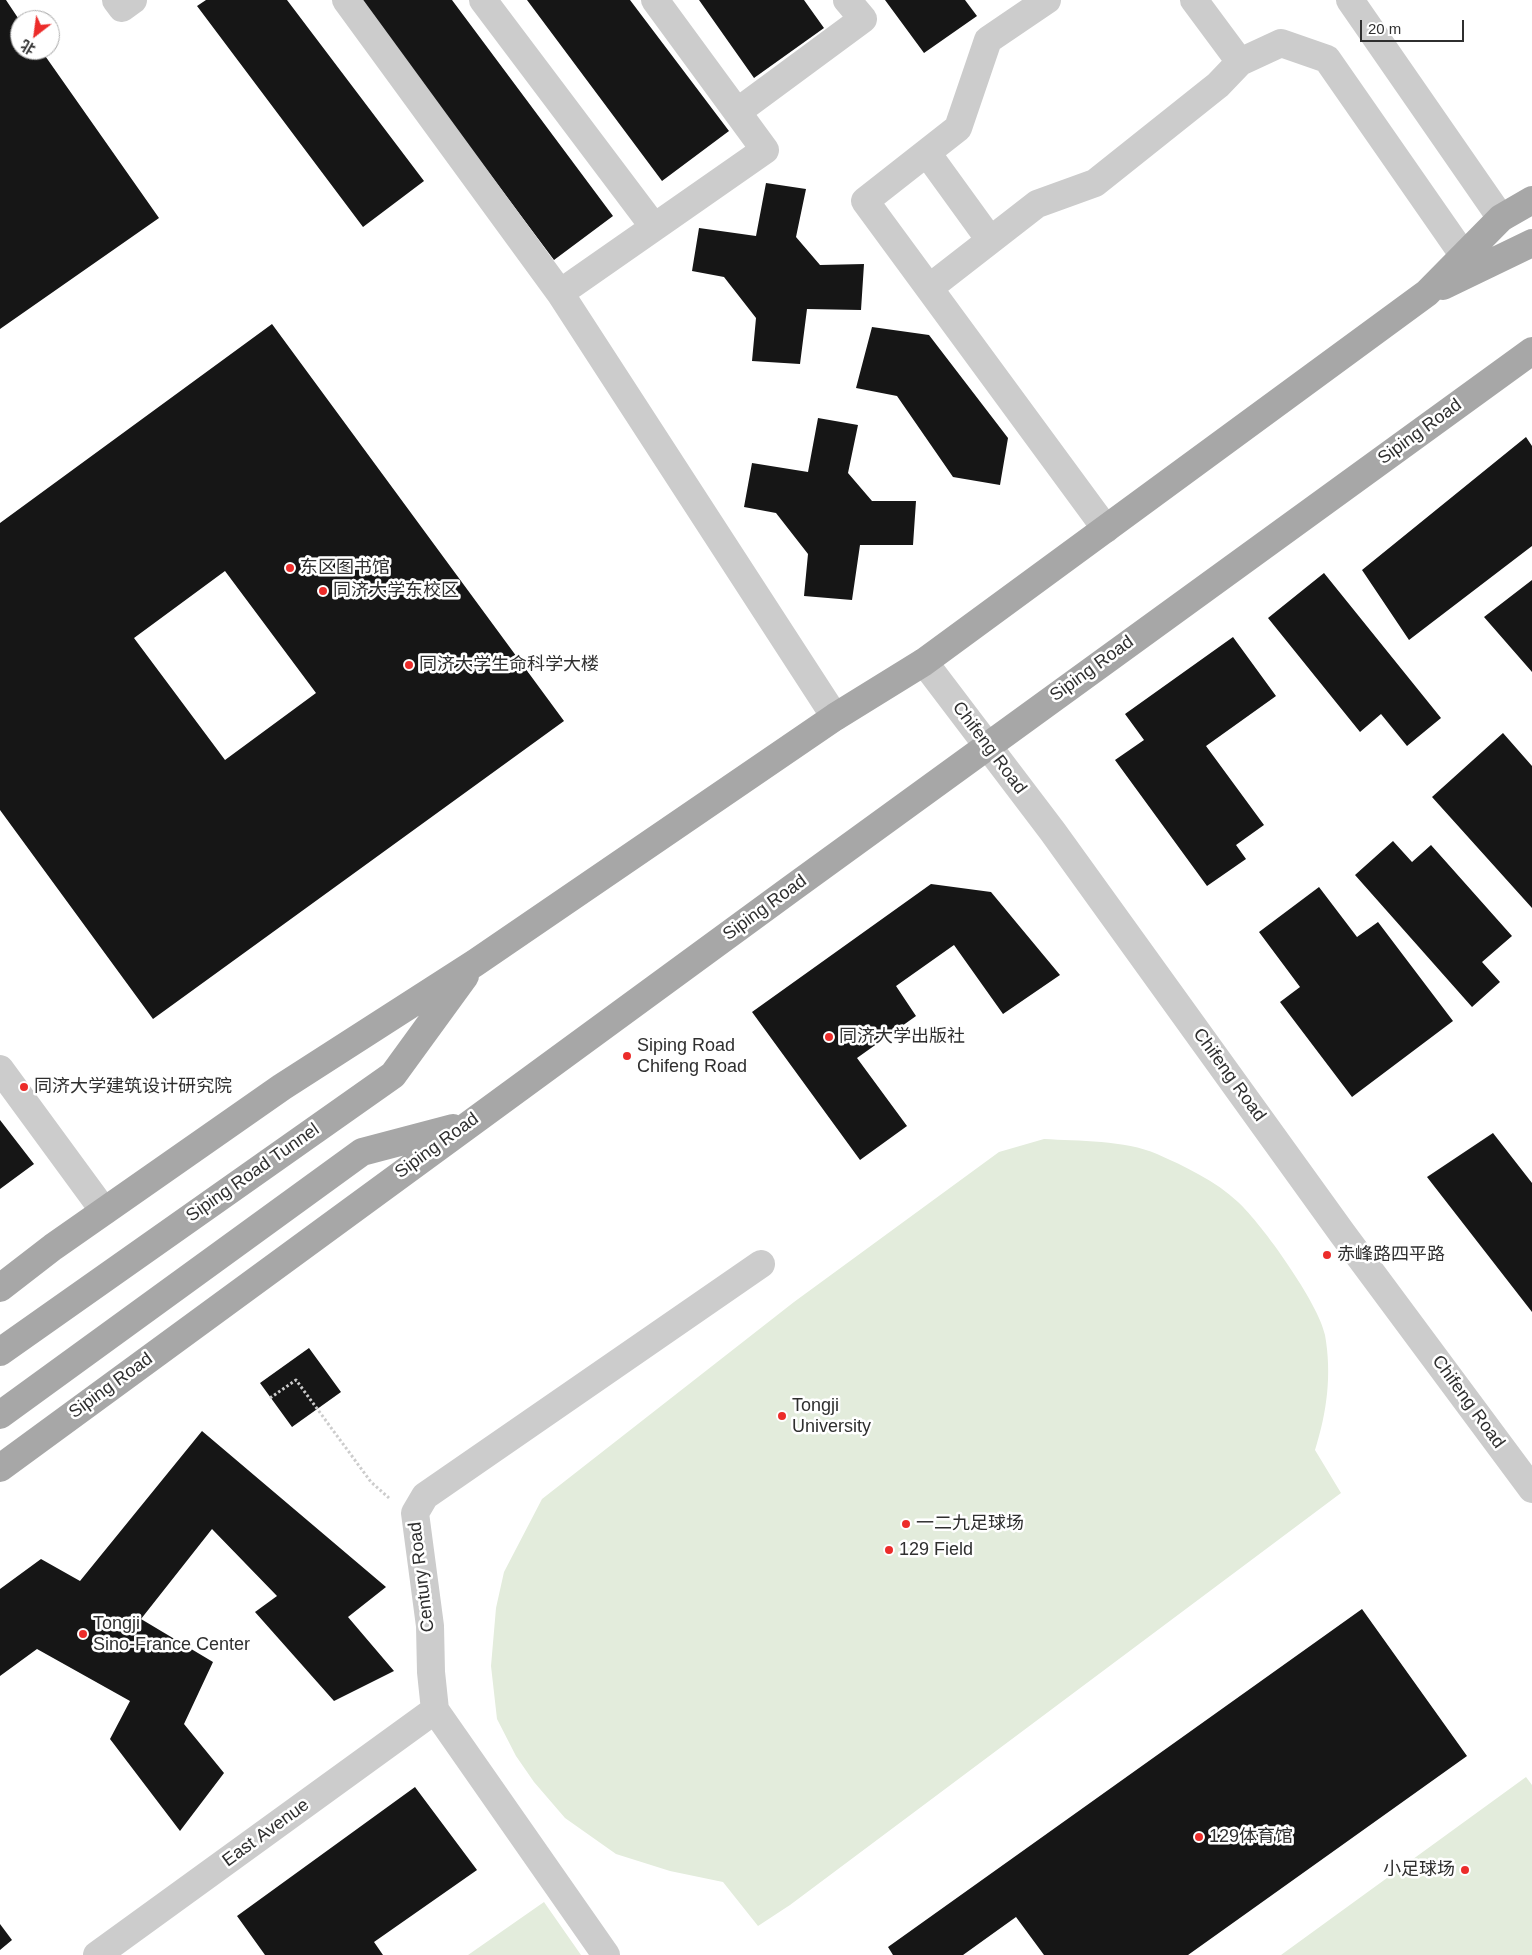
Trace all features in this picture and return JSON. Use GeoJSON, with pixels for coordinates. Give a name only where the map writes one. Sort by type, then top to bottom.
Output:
{"type":"FeatureCollection","features":[{"type":"Feature","properties":{"kind":"main road"},"geometry":{"type":"LineString","coordinates":[[0,1288],[104,1211],[282,1087],[475,963],[835,717],[924,662],[1427,293],[1501,218],[1532,200]]}},
{"type":"Feature","properties":{"kind":"main road"},"geometry":{"type":"LineString","coordinates":[[1427,293],[1532,243]]}},
{"type":"Feature","properties":{"kind":"main road","name":"Siping Road"},"geometry":{"type":"LineString","coordinates":[[0,1468],[987,745],[1532,351]]}},
{"type":"Feature","properties":{"kind":"main road","name":"Siping Road Tunnel"},"geometry":{"type":"LineString","coordinates":[[0,1352],[393,1074],[475,963]]}},
{"type":"Feature","properties":{"kind":"main road"},"geometry":{"type":"LineString","coordinates":[[0,1414],[362,1152],[468,1124]]}},
{"type":"Feature","properties":{"kind":"street"},"geometry":{"type":"LineString","coordinates":[[116,0],[122,8],[133,0]]}},
{"type":"Feature","properties":{"kind":"street"},"geometry":{"type":"LineString","coordinates":[[346,0],[560,293],[835,717]]}},
{"type":"Feature","properties":{"kind":"street"},"geometry":{"type":"LineString","coordinates":[[483,0],[654,227]]}},
{"type":"Feature","properties":{"kind":"street"},"geometry":{"type":"LineString","coordinates":[[560,293],[765,150],[655,0]]}},
{"type":"Feature","properties":{"kind":"street"},"geometry":{"type":"LineString","coordinates":[[737,112],[863,19],[847,0]]}},
{"type":"Feature","properties":{"kind":"street"},"geometry":{"type":"LineString","coordinates":[[1046,0],[988,40],[958,128],[864,201],[1106,529]]}},
{"type":"Feature","properties":{"kind":"street"},"geometry":{"type":"LineString","coordinates":[[1194,0],[1240,62]]}},
{"type":"Feature","properties":{"kind":"street"},"geometry":{"type":"LineString","coordinates":[[1351,0],[1501,218]]}},
{"type":"Feature","properties":{"kind":"street"},"geometry":{"type":"LineString","coordinates":[[928,288],[1037,204],[1096,183],[1218,85],[1240,62],[1281,43],[1327,59],[1464,256]]}},
{"type":"Feature","properties":{"kind":"street"},"geometry":{"type":"LineString","coordinates":[[927,153],[990,240]]}},
{"type":"Feature","properties":{"kind":"street","name":"Chifeng Road"},"geometry":{"type":"LineString","coordinates":[[924,662],[1053,832],[1342,1233],[1532,1489]]}},
{"type":"Feature","properties":{"kind":"street"},"geometry":{"type":"LineString","coordinates":[[0,1069],[104,1211]]}},
{"type":"Feature","properties":{"kind":"street","name":"Century Road"},"geometry":{"type":"LineString","coordinates":[[606,1955],[435,1710],[431,1672],[430,1626],[415,1513],[425,1496],[761,1264]]}},
{"type":"Feature","properties":{"kind":"street","name":"East Avenue"},"geometry":{"type":"LineString","coordinates":[[97,1955],[435,1710]]}},
{"type":"Feature","properties":{"kind":"path"},"geometry":{"type":"LineString","coordinates":[[270,1398],[296,1380],[371,1482],[390,1499],[415,1513]]}},
{"type":"Feature","properties":{"kind":"green space","name":"129 Field"},"geometry":{"type":"Polygon","coordinates":[[[1044,1139],[1101,1142],[1131,1146],[1157,1154],[1210,1181],[1229,1194],[1261,1228],[1301,1285],[1321,1321],[1327,1350],[1328,1379],[1323,1422],[1315,1450],[1341,1493],[790,1905],[758,1926],[723,1882],[670,1871],[616,1854],[565,1818],[534,1782],[516,1756],[497,1719],[491,1666],[496,1608],[504,1572],[542,1499],[794,1302],[999,1152],[1044,1139]]]}},
{"type":"Feature","properties":{"kind":"green space","name":"小足球场"},"geometry":{"type":"Polygon","coordinates":[[[1526,1777],[1532,1785],[1532,1955],[1281,1955],[1526,1777]]]}},
{"type":"Feature","properties":{"kind":"green space"},"geometry":{"type":"Polygon","coordinates":[[[544,1902],[581,1955],[468,1955],[544,1902]]]}},
{"type":"Feature","properties":{"kind":"building"},"geometry":{"type":"Polygon","coordinates":[[[0,0],[6,0],[13,10],[10,10],[10,60],[48,60],[159,218],[0,329],[0,0]]]}},
{"type":"Feature","properties":{"kind":"building"},"geometry":{"type":"Polygon","coordinates":[[[206,0],[287,0],[424,181],[363,227],[197,6],[206,0]]]}},
{"type":"Feature","properties":{"kind":"building"},"geometry":{"type":"Polygon","coordinates":[[[360,0],[452,0],[613,216],[554,260],[360,0]]]}},
{"type":"Feature","properties":{"kind":"building"},"geometry":{"type":"Polygon","coordinates":[[[527,0],[630,0],[729,131],[662,181],[527,0]]]}},
{"type":"Feature","properties":{"kind":"building"},"geometry":{"type":"Polygon","coordinates":[[[699,0],[804,0],[824,28],[754,78],[699,0]]]}},
{"type":"Feature","properties":{"kind":"building"},"geometry":{"type":"Polygon","coordinates":[[[885,0],[965,0],[977,16],[924,53],[885,0]]]}},
{"type":"Feature","properties":{"kind":"building"},"geometry":{"type":"Polygon","coordinates":[[[766,183],[806,189],[796,237],[820,265],[864,264],[861,310],[807,309],[800,364],[752,361],[756,318],[724,277],[692,271],[699,228],[756,236],[766,183]]]}},
{"type":"Feature","properties":{"kind":"building","name":"同济大学生命科学大楼"},"geometry":{"type":"Polygon","coordinates":[[[272,324],[564,721],[153,1019],[0,810],[0,523],[272,324]],[[225,571],[134,638],[225,760],[316,693],[225,571]]]}},
{"type":"Feature","properties":{"kind":"building"},"geometry":{"type":"Polygon","coordinates":[[[872,327],[929,335],[1008,438],[1000,485],[953,477],[897,396],[856,388],[872,327]]]}},
{"type":"Feature","properties":{"kind":"building"},"geometry":{"type":"Polygon","coordinates":[[[818,418],[858,425],[848,473],[872,501],[916,501],[913,545],[860,545],[852,600],[804,596],[808,554],[776,513],[744,507],[752,463],[808,472],[818,418]]]}},
{"type":"Feature","properties":{"kind":"building"},"geometry":{"type":"Polygon","coordinates":[[[1526,437],[1532,446],[1532,546],[1409,640],[1362,570],[1526,437]]]}},
{"type":"Feature","properties":{"kind":"building"},"geometry":{"type":"Polygon","coordinates":[[[1324,573],[1441,718],[1407,746],[1381,714],[1360,732],[1268,618],[1324,573]]]}},
{"type":"Feature","properties":{"kind":"building"},"geometry":{"type":"Polygon","coordinates":[[[1532,580],[1532,672],[1484,617],[1532,580]]]}},
{"type":"Feature","properties":{"kind":"building"},"geometry":{"type":"Polygon","coordinates":[[[1233,637],[1276,696],[1206,746],[1264,825],[1236,845],[1246,859],[1207,886],[1115,760],[1144,740],[1125,714],[1233,637]]]}},
{"type":"Feature","properties":{"kind":"building"},"geometry":{"type":"Polygon","coordinates":[[[1503,733],[1532,766],[1532,908],[1432,797],[1503,733]]]}},
{"type":"Feature","properties":{"kind":"building"},"geometry":{"type":"Polygon","coordinates":[[[1393,841],[1412,862],[1431,845],[1512,936],[1482,962],[1500,982],[1472,1007],[1355,875],[1393,841]]]}},
{"type":"Feature","properties":{"kind":"building","name":"同济大学出版社"},"geometry":{"type":"Polygon","coordinates":[[[931,884],[991,892],[1060,975],[1003,1014],[954,945],[896,986],[916,1016],[857,1058],[907,1126],[860,1160],[752,1012],[931,884]]]}},
{"type":"Feature","properties":{"kind":"building"},"geometry":{"type":"Polygon","coordinates":[[[1319,887],[1357,937],[1378,922],[1453,1021],[1352,1097],[1280,1002],[1300,987],[1259,932],[1319,887]]]}},
{"type":"Feature","properties":{"kind":"building"},"geometry":{"type":"Polygon","coordinates":[[[0,1120],[34,1164],[0,1189],[0,1120]]]}},
{"type":"Feature","properties":{"kind":"building"},"geometry":{"type":"Polygon","coordinates":[[[1493,1133],[1532,1183],[1532,1312],[1427,1177],[1493,1133]]]}},
{"type":"Feature","properties":{"kind":"building"},"geometry":{"type":"Polygon","coordinates":[[[309,1348],[341,1392],[292,1427],[260,1383],[309,1348]]]}},
{"type":"Feature","properties":{"kind":"building","name":"Tongji Sino-France Center"},"geometry":{"type":"Polygon","coordinates":[[[202,1431],[386,1587],[348,1617],[394,1671],[334,1701],[255,1612],[277,1596],[212,1529],[141,1619],[213,1662],[184,1724],[224,1773],[180,1831],[110,1739],[130,1701],[37,1649],[0,1676],[0,1589],[41,1559],[80,1581],[202,1431]]]}},
{"type":"Feature","properties":{"kind":"building","name":"129体育馆"},"geometry":{"type":"Polygon","coordinates":[[[1362,1609],[1467,1756],[1188,1955],[1044,1955],[1016,1917],[963,1955],[893,1955],[888,1947],[1362,1609]]]}},
{"type":"Feature","properties":{"kind":"building"},"geometry":{"type":"Polygon","coordinates":[[[415,1787],[477,1870],[374,1942],[383,1955],[265,1955],[237,1916],[415,1787]]]}},
{"type":"Feature","properties":{"kind":"building"},"geometry":{"type":"Polygon","coordinates":[[[0,1924],[12,1940],[0,1950],[0,1924]]]}},
{"type":"Feature","properties":{"kind":"place","name":"东区图书馆"},"geometry":{"type":"Point","coordinates":[290,568]}},
{"type":"Feature","properties":{"kind":"place","name":"同济大学东校区"},"geometry":{"type":"Point","coordinates":[323,591]}},
{"type":"Feature","properties":{"kind":"place","name":"同济大学生命科学大楼"},"geometry":{"type":"Point","coordinates":[409,665]}},
{"type":"Feature","properties":{"kind":"place","name":"同济大学出版社"},"geometry":{"type":"Point","coordinates":[829,1037]}},
{"type":"Feature","properties":{"kind":"place","name":"Siping Road Chifeng Road"},"geometry":{"type":"Point","coordinates":[627,1056]}},
{"type":"Feature","properties":{"kind":"place","name":"同济大学建筑设计研究院"},"geometry":{"type":"Point","coordinates":[24,1087]}},
{"type":"Feature","properties":{"kind":"place","name":"赤峰路四平路"},"geometry":{"type":"Point","coordinates":[1327,1255]}},
{"type":"Feature","properties":{"kind":"place","name":"Tongji University"},"geometry":{"type":"Point","coordinates":[782,1416]}},
{"type":"Feature","properties":{"kind":"place","name":"一二九足球场"},"geometry":{"type":"Point","coordinates":[906,1524]}},
{"type":"Feature","properties":{"kind":"place","name":"129 Field"},"geometry":{"type":"Point","coordinates":[889,1550]}},
{"type":"Feature","properties":{"kind":"place","name":"Tongji Sino-France Center"},"geometry":{"type":"Point","coordinates":[83,1634]}},
{"type":"Feature","properties":{"kind":"place","name":"129体育馆"},"geometry":{"type":"Point","coordinates":[1199,1837]}},
{"type":"Feature","properties":{"kind":"place","name":"小足球场"},"geometry":{"type":"Point","coordinates":[1465,1870]}}]}
